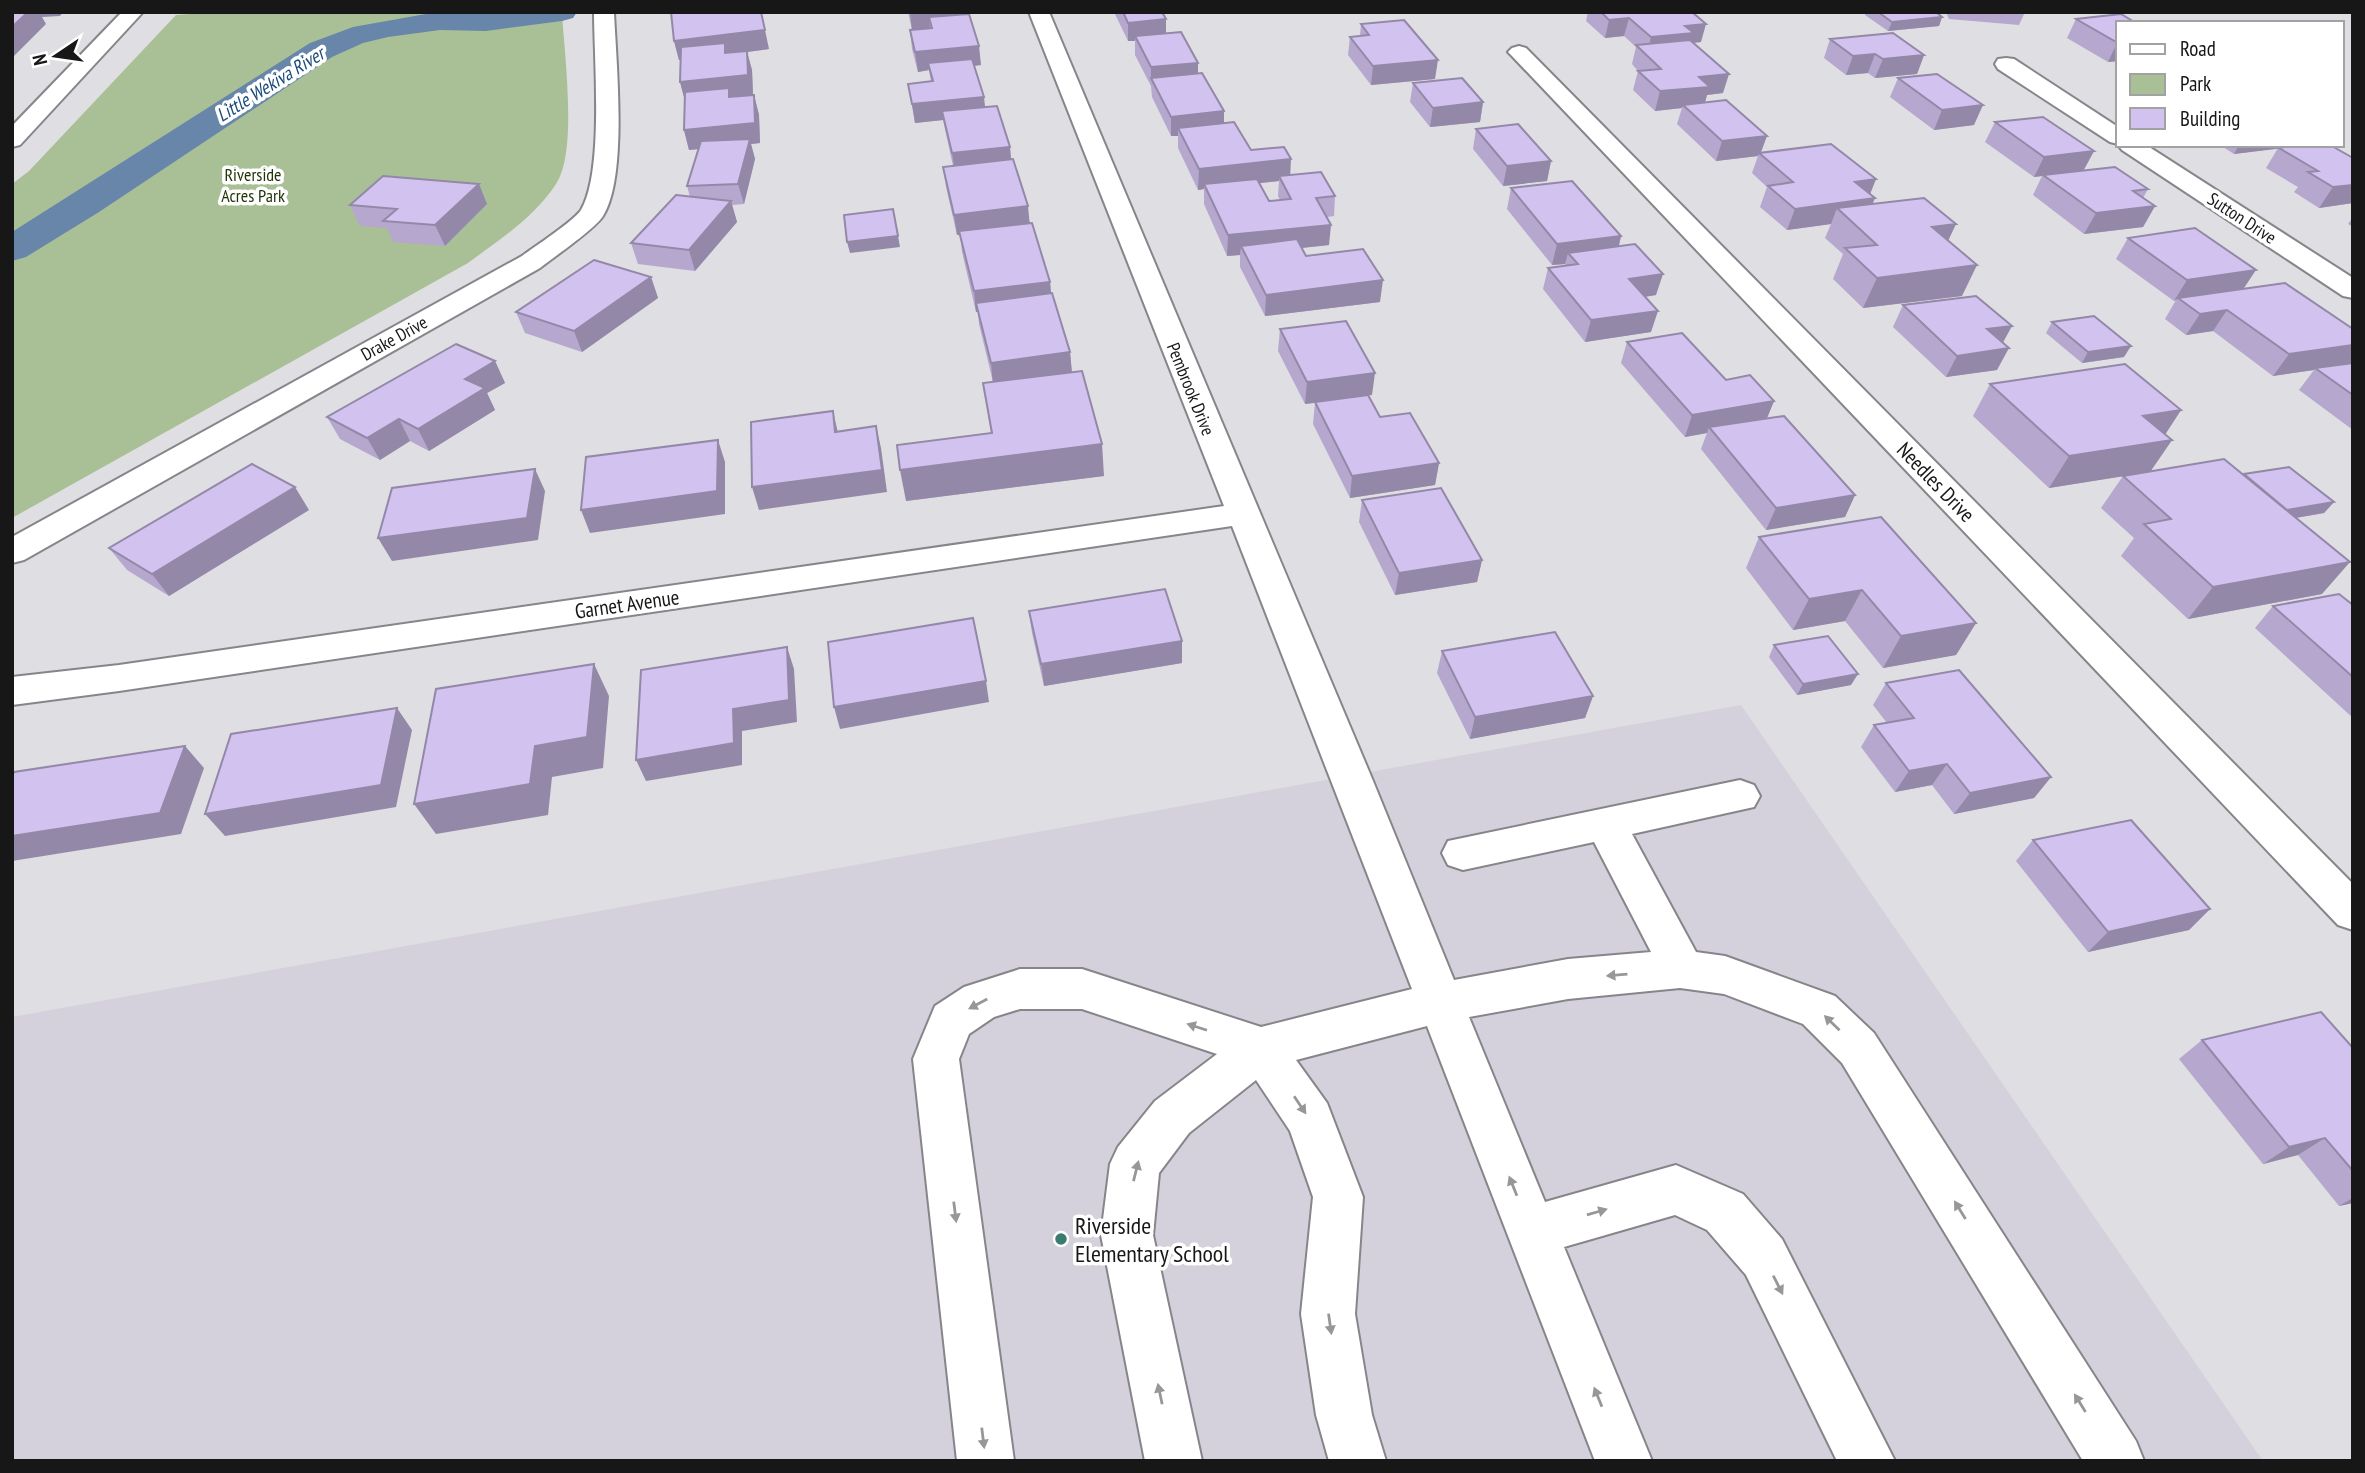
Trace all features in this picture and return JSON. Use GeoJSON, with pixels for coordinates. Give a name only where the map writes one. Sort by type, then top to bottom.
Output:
{"type":"FeatureCollection","features":[{"type":"Feature","properties":{"kind":"street"},"geometry":{"type":"LineString","coordinates":[[12,139],[133,12]]}},
{"type":"Feature","properties":{"kind":"street","name":"Pembrook Drive"},"geometry":{"type":"LineString","coordinates":[[1039,12],[1346,764],[1624,1461]]}},
{"type":"Feature","properties":{"kind":"street","name":"Drake Drive"},"geometry":{"type":"LineString","coordinates":[[12,552],[531,262],[592,214],[604,172],[607,139],[604,18]]}},
{"type":"Feature","properties":{"kind":"street","name":"Needles Drive"},"geometry":{"type":"LineString","coordinates":[[1519,52],[2353,912]]}},
{"type":"Feature","properties":{"kind":"street"},"geometry":{"type":"LineString","coordinates":[[2006,64],[2116,136]]}},
{"type":"Feature","properties":{"kind":"street","name":"Sutton Drive"},"geometry":{"type":"LineString","coordinates":[[2133,147],[2353,290]]}},
{"type":"Feature","properties":{"kind":"street","name":"Garnet Avenue"},"geometry":{"type":"LineString","coordinates":[[12,691],[119,678],[1242,514]]}},
{"type":"Feature","properties":{"kind":"street"},"geometry":{"type":"LineString","coordinates":[[1463,853],[1740,796]]}},
{"type":"Feature","properties":{"kind":"street"},"geometry":{"type":"LineString","coordinates":[[1605,824],[1684,970]]}},
{"type":"Feature","properties":{"kind":"street"},"geometry":{"type":"LineString","coordinates":[[1174,1461],[1128,1235],[1135,1164],[1172,1117],[1261,1048],[1440,1002],[1568,979],[1684,970],[1725,975],[1819,1010],[1858,1048],[2116,1461]]}},
{"type":"Feature","properties":{"kind":"street"},"geometry":{"type":"LineString","coordinates":[[986,1461],[936,1059],[951,1021],[980,1001],[1020,989],[1082,989],[1261,1048],[1310,1119],[1338,1197],[1328,1314],[1344,1415],[1358,1461]]}},
{"type":"Feature","properties":{"kind":"street"},"geometry":{"type":"LineString","coordinates":[[1531,1231],[1676,1190],[1725,1212],[1764,1257],[1867,1461]]}},
{"type":"Feature","properties":{"kind":"shaded area","name":"Riverside Elementary School"},"geometry":{"type":"Polygon","coordinates":[[[1741,705],[2263,1461],[12,1461],[12,1017],[1741,705]]]}},
{"type":"Feature","properties":{"kind":"green space","name":"Riverside Acres Park"},"geometry":{"type":"Polygon","coordinates":[[[217,12],[562,12],[568,101],[563,169],[556,184],[537,207],[516,227],[468,263],[12,518],[12,184],[29,171],[176,15],[217,12]]]}},
{"type":"Feature","properties":{"kind":"building"},"geometry":{"type":"Polygon","coordinates":[[[12,12],[28,12],[12,27],[12,12]]]}},
{"type":"Feature","properties":{"kind":"building"},"geometry":{"type":"Polygon","coordinates":[[[671,12],[761,12],[765,30],[674,41],[671,12]]]}},
{"type":"Feature","properties":{"kind":"building"},"geometry":{"type":"Polygon","coordinates":[[[1123,12],[1162,12],[1166,19],[1128,23],[1123,12]]]}},
{"type":"Feature","properties":{"kind":"building"},"geometry":{"type":"Polygon","coordinates":[[[1601,12],[1692,12],[1706,24],[1685,26],[1694,33],[1651,37],[1629,18],[1609,20],[1601,12]]]}},
{"type":"Feature","properties":{"kind":"building"},"geometry":{"type":"Polygon","coordinates":[[[1878,12],[1936,12],[1942,17],[1892,22],[1878,12]]]}},
{"type":"Feature","properties":{"kind":"building"},"geometry":{"type":"Polygon","coordinates":[[[969,14],[979,46],[915,52],[910,30],[932,28],[929,17],[969,14]]]}},
{"type":"Feature","properties":{"kind":"building"},"geometry":{"type":"Polygon","coordinates":[[[2121,14],[2133,21],[2116,21],[2116,42],[2076,19],[2121,14]]]}},
{"type":"Feature","properties":{"kind":"building"},"geometry":{"type":"Polygon","coordinates":[[[1404,20],[1438,60],[1373,66],[1350,37],[1369,35],[1361,24],[1404,20]]]}},
{"type":"Feature","properties":{"kind":"building"},"geometry":{"type":"Polygon","coordinates":[[[1181,32],[1198,63],[1151,67],[1135,36],[1181,32]]]}},
{"type":"Feature","properties":{"kind":"building"},"geometry":{"type":"Polygon","coordinates":[[[1893,33],[1924,55],[1883,59],[1875,54],[1853,56],[1830,39],[1893,33]]]}},
{"type":"Feature","properties":{"kind":"building"},"geometry":{"type":"Polygon","coordinates":[[[1690,40],[1729,74],[1699,77],[1710,87],[1660,91],[1638,71],[1661,69],[1636,45],[1690,40]]]}},
{"type":"Feature","properties":{"kind":"building"},"geometry":{"type":"Polygon","coordinates":[[[725,43],[725,53],[747,51],[748,75],[680,82],[681,47],[725,43]]]}},
{"type":"Feature","properties":{"kind":"building"},"geometry":{"type":"Polygon","coordinates":[[[972,59],[984,97],[912,104],[908,84],[933,81],[928,63],[972,59]]]}},
{"type":"Feature","properties":{"kind":"building"},"geometry":{"type":"Polygon","coordinates":[[[1202,73],[1224,111],[1171,117],[1151,78],[1202,73]]]}},
{"type":"Feature","properties":{"kind":"building"},"geometry":{"type":"Polygon","coordinates":[[[1937,74],[1983,105],[1942,110],[1898,78],[1937,74]]]}},
{"type":"Feature","properties":{"kind":"building"},"geometry":{"type":"Polygon","coordinates":[[[1462,78],[1483,102],[1433,108],[1413,83],[1462,78]]]}},
{"type":"Feature","properties":{"kind":"building"},"geometry":{"type":"Polygon","coordinates":[[[729,88],[729,97],[754,95],[755,123],[684,130],[685,92],[729,88]]]}},
{"type":"Feature","properties":{"kind":"building"},"geometry":{"type":"Polygon","coordinates":[[[1726,100],[1767,136],[1722,141],[1683,105],[1726,100]]]}},
{"type":"Feature","properties":{"kind":"building"},"geometry":{"type":"Polygon","coordinates":[[[997,106],[1010,147],[952,153],[942,111],[997,106]]]}},
{"type":"Feature","properties":{"kind":"building"},"geometry":{"type":"Polygon","coordinates":[[[2043,117],[2094,151],[2044,157],[1995,122],[2043,117]]]}},
{"type":"Feature","properties":{"kind":"building"},"geometry":{"type":"Polygon","coordinates":[[[1234,122],[1251,150],[1284,147],[1291,159],[1199,169],[1178,128],[1234,122]]]}},
{"type":"Feature","properties":{"kind":"building"},"geometry":{"type":"Polygon","coordinates":[[[1518,124],[1551,161],[1507,166],[1476,129],[1518,124]]]}},
{"type":"Feature","properties":{"kind":"building"},"geometry":{"type":"Polygon","coordinates":[[[750,139],[738,184],[687,186],[701,141],[750,139]]]}},
{"type":"Feature","properties":{"kind":"building"},"geometry":{"type":"Polygon","coordinates":[[[1831,144],[1876,179],[1855,182],[1875,198],[1795,209],[1768,186],[1793,182],[1759,153],[1831,144]]]}},
{"type":"Feature","properties":{"kind":"building"},"geometry":{"type":"Polygon","coordinates":[[[2334,147],[2353,158],[2353,185],[2333,187],[2308,172],[2318,171],[2279,148],[2334,147]]]}},
{"type":"Feature","properties":{"kind":"building"},"geometry":{"type":"Polygon","coordinates":[[[1013,159],[1028,206],[954,215],[943,167],[1013,159]]]}},
{"type":"Feature","properties":{"kind":"building"},"geometry":{"type":"Polygon","coordinates":[[[2115,167],[2148,189],[2133,191],[2155,206],[2096,213],[2043,175],[2115,167]]]}},
{"type":"Feature","properties":{"kind":"building"},"geometry":{"type":"Polygon","coordinates":[[[1321,172],[1335,196],[1316,198],[1331,225],[1228,235],[1204,184],[1257,179],[1269,201],[1291,199],[1279,176],[1321,172]]]}},
{"type":"Feature","properties":{"kind":"building"},"geometry":{"type":"Polygon","coordinates":[[[383,176],[479,184],[435,225],[383,221],[397,209],[350,205],[383,176]]]}},
{"type":"Feature","properties":{"kind":"building"},"geometry":{"type":"Polygon","coordinates":[[[1572,181],[1621,236],[1557,244],[1511,188],[1572,181]]]}},
{"type":"Feature","properties":{"kind":"building"},"geometry":{"type":"Polygon","coordinates":[[[676,195],[731,201],[689,250],[631,243],[676,195]]]}},
{"type":"Feature","properties":{"kind":"building"},"geometry":{"type":"Polygon","coordinates":[[[1924,198],[1956,224],[1932,227],[1977,265],[1877,278],[1845,248],[1877,245],[1837,208],[1924,198]]]}},
{"type":"Feature","properties":{"kind":"building"},"geometry":{"type":"Polygon","coordinates":[[[893,209],[898,236],[847,242],[844,215],[893,209]]]}},
{"type":"Feature","properties":{"kind":"building"},"geometry":{"type":"Polygon","coordinates":[[[1032,223],[1050,282],[974,291],[959,231],[1032,223]]]}},
{"type":"Feature","properties":{"kind":"building"},"geometry":{"type":"Polygon","coordinates":[[[2195,228],[2256,270],[2187,280],[2128,238],[2195,228]]]}},
{"type":"Feature","properties":{"kind":"building"},"geometry":{"type":"Polygon","coordinates":[[[1297,239],[1306,256],[1363,249],[1383,280],[1266,295],[1241,246],[1297,239]]]}},
{"type":"Feature","properties":{"kind":"building"},"geometry":{"type":"Polygon","coordinates":[[[1635,244],[1663,274],[1629,279],[1658,311],[1591,320],[1548,268],[1578,264],[1568,253],[1635,244]]]}},
{"type":"Feature","properties":{"kind":"building"},"geometry":{"type":"Polygon","coordinates":[[[594,260],[651,277],[574,331],[516,312],[594,260]]]}},
{"type":"Feature","properties":{"kind":"building"},"geometry":{"type":"Polygon","coordinates":[[[2285,283],[2353,329],[2353,345],[2289,354],[2227,310],[2200,314],[2178,298],[2285,283]]]}},
{"type":"Feature","properties":{"kind":"building"},"geometry":{"type":"Polygon","coordinates":[[[1052,293],[1070,352],[991,363],[976,303],[1052,293]]]}},
{"type":"Feature","properties":{"kind":"building"},"geometry":{"type":"Polygon","coordinates":[[[1976,296],[2012,326],[1987,329],[2009,348],[1957,356],[1903,305],[1976,296]]]}},
{"type":"Feature","properties":{"kind":"building"},"geometry":{"type":"Polygon","coordinates":[[[2094,316],[2131,346],[2088,352],[2052,322],[2094,316]]]}},
{"type":"Feature","properties":{"kind":"building"},"geometry":{"type":"Polygon","coordinates":[[[1346,321],[1375,373],[1307,382],[1280,329],[1346,321]]]}},
{"type":"Feature","properties":{"kind":"building"},"geometry":{"type":"Polygon","coordinates":[[[1682,333],[1726,380],[1750,375],[1774,401],[1692,415],[1627,342],[1682,333]]]}},
{"type":"Feature","properties":{"kind":"building"},"geometry":{"type":"Polygon","coordinates":[[[456,344],[495,361],[465,379],[485,388],[418,429],[399,419],[367,438],[327,417],[456,344]]]}},
{"type":"Feature","properties":{"kind":"building"},"geometry":{"type":"Polygon","coordinates":[[[2353,363],[2353,395],[2315,368],[2353,363]]]}},
{"type":"Feature","properties":{"kind":"building"},"geometry":{"type":"Polygon","coordinates":[[[2125,364],[2181,410],[2143,416],[2172,440],[2069,456],[1990,384],[2125,364]]]}},
{"type":"Feature","properties":{"kind":"building"},"geometry":{"type":"Polygon","coordinates":[[[1082,371],[1102,444],[900,470],[897,445],[992,433],[983,383],[1082,371]]]}},
{"type":"Feature","properties":{"kind":"building"},"geometry":{"type":"Polygon","coordinates":[[[1368,395],[1380,417],[1410,413],[1439,463],[1352,476],[1315,402],[1368,395]]]}},
{"type":"Feature","properties":{"kind":"building"},"geometry":{"type":"Polygon","coordinates":[[[833,411],[835,432],[876,426],[882,470],[752,487],[751,422],[833,411]]]}},
{"type":"Feature","properties":{"kind":"building"},"geometry":{"type":"Polygon","coordinates":[[[1784,416],[1855,495],[1776,508],[1709,427],[1784,416]]]}},
{"type":"Feature","properties":{"kind":"building"},"geometry":{"type":"Polygon","coordinates":[[[718,440],[717,491],[581,510],[586,457],[718,440]]]}},
{"type":"Feature","properties":{"kind":"building"},"geometry":{"type":"Polygon","coordinates":[[[2224,459],[2350,562],[2213,587],[2144,524],[2171,519],[2123,476],[2224,459]]]}},
{"type":"Feature","properties":{"kind":"building"},"geometry":{"type":"Polygon","coordinates":[[[252,464],[295,487],[152,574],[109,548],[252,464]]]}},
{"type":"Feature","properties":{"kind":"building"},"geometry":{"type":"Polygon","coordinates":[[[2289,467],[2334,502],[2287,510],[2244,474],[2289,467]]]}},
{"type":"Feature","properties":{"kind":"building"},"geometry":{"type":"Polygon","coordinates":[[[535,469],[527,518],[378,538],[392,488],[535,469]]]}},
{"type":"Feature","properties":{"kind":"building"},"geometry":{"type":"Polygon","coordinates":[[[1441,488],[1482,560],[1399,573],[1362,500],[1441,488]]]}},
{"type":"Feature","properties":{"kind":"building"},"geometry":{"type":"Polygon","coordinates":[[[1881,517],[1976,623],[1901,636],[1862,590],[1809,599],[1759,537],[1881,517]]]}},
{"type":"Feature","properties":{"kind":"building"},"geometry":{"type":"Polygon","coordinates":[[[1165,589],[1182,641],[1041,664],[1029,611],[1165,589]]]}},
{"type":"Feature","properties":{"kind":"building"},"geometry":{"type":"Polygon","coordinates":[[[2339,594],[2353,605],[2353,677],[2273,606],[2339,594]]]}},
{"type":"Feature","properties":{"kind":"building"},"geometry":{"type":"Polygon","coordinates":[[[973,618],[986,681],[834,707],[828,642],[973,618]]]}},
{"type":"Feature","properties":{"kind":"building"},"geometry":{"type":"Polygon","coordinates":[[[1555,632],[1593,696],[1475,717],[1442,651],[1555,632]]]}},
{"type":"Feature","properties":{"kind":"building"},"geometry":{"type":"Polygon","coordinates":[[[1828,636],[1858,674],[1803,684],[1774,645],[1828,636]]]}},
{"type":"Feature","properties":{"kind":"building"},"geometry":{"type":"Polygon","coordinates":[[[787,647],[789,700],[733,709],[734,743],[636,760],[641,670],[787,647]]]}},
{"type":"Feature","properties":{"kind":"building"},"geometry":{"type":"Polygon","coordinates":[[[594,664],[587,737],[535,746],[530,784],[414,804],[436,689],[594,664]]]}},
{"type":"Feature","properties":{"kind":"building"},"geometry":{"type":"Polygon","coordinates":[[[1959,670],[2051,777],[1970,793],[1947,764],[1909,771],[1874,725],[1914,718],[1886,683],[1959,670]]]}},
{"type":"Feature","properties":{"kind":"building"},"geometry":{"type":"Polygon","coordinates":[[[397,708],[381,785],[205,814],[231,734],[397,708]]]}},
{"type":"Feature","properties":{"kind":"building"},"geometry":{"type":"Polygon","coordinates":[[[185,746],[160,813],[12,836],[14,772],[185,746]]]}},
{"type":"Feature","properties":{"kind":"building"},"geometry":{"type":"Polygon","coordinates":[[[2131,820],[2210,909],[2108,932],[2033,840],[2131,820]]]}},
{"type":"Feature","properties":{"kind":"building"},"geometry":{"type":"Polygon","coordinates":[[[2321,1012],[2353,1048],[2353,1171],[2325,1138],[2289,1147],[2202,1040],[2321,1012]]]}},
{"type":"Feature","properties":{"kind":"waterway","name":"Little Wekiva River"},"geometry":{"type":"LineString","coordinates":[[12,249],[86,204],[321,50],[353,36],[440,21],[486,22],[562,12]]}},
{"type":"Feature","properties":{"kind":"place","name":"Riverside Elementary School"},"geometry":{"type":"Point","coordinates":[1061,1239]}}]}
